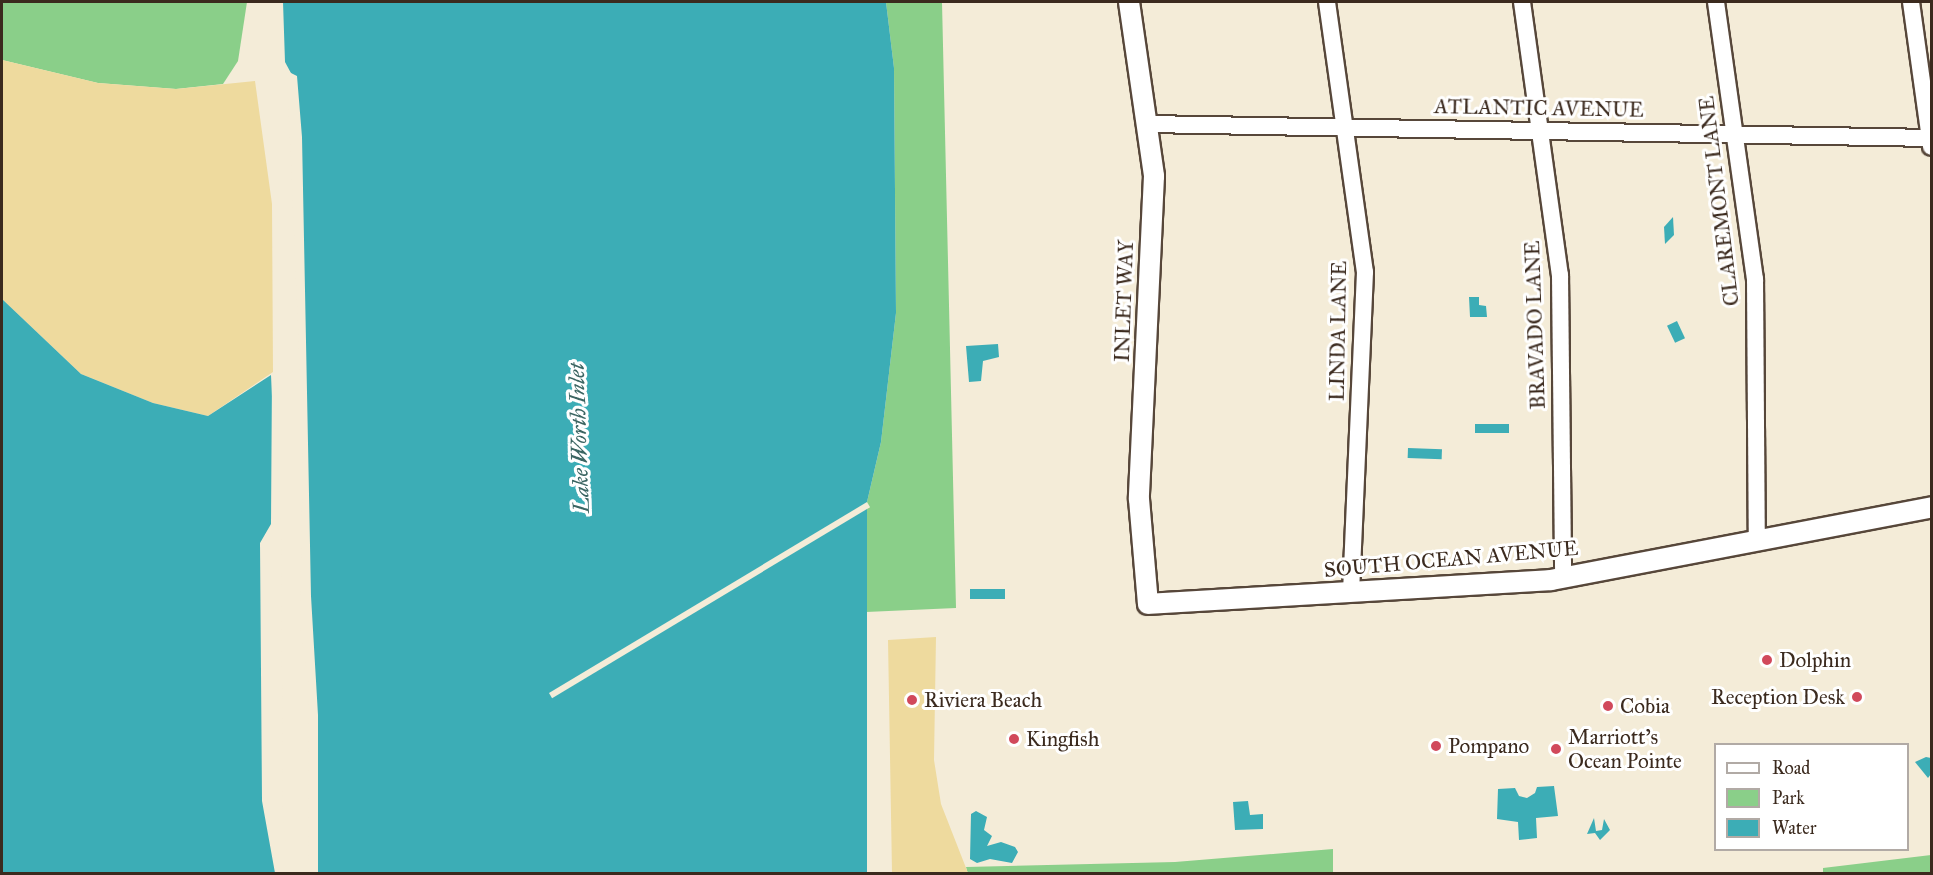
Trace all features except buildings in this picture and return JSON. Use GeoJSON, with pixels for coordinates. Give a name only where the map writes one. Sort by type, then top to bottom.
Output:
{"type":"FeatureCollection","features":[{"type":"Feature","properties":{"kind":"street","name":"INLET WAY"},"geometry":{"type":"LineString","coordinates":[[1129,2],[1154,176],[1139,499],[1148,604]]}},
{"type":"Feature","properties":{"kind":"street","name":"LINDA LANE"},"geometry":{"type":"LineString","coordinates":[[1327,2],[1365,272],[1351,592]]}},
{"type":"Feature","properties":{"kind":"street","name":"BRAVADO LANE"},"geometry":{"type":"LineString","coordinates":[[1522,2],[1560,275],[1563,578]]}},
{"type":"Feature","properties":{"kind":"street","name":"CLAREMONT LANE"},"geometry":{"type":"LineString","coordinates":[[1716,2],[1755,279],[1757,540]]}},
{"type":"Feature","properties":{"kind":"street"},"geometry":{"type":"LineString","coordinates":[[1911,2],[1931,141]]}},
{"type":"Feature","properties":{"kind":"street","name":"ATLANTIC AVENUE"},"geometry":{"type":"LineString","coordinates":[[1146,124],[1735,134],[1931,141]]}},
{"type":"Feature","properties":{"kind":"street","name":"SOUTH OCEAN AVENUE"},"geometry":{"type":"LineString","coordinates":[[1148,604],[1563,578],[1932,507]]}},
{"type":"Feature","properties":{"kind":"green space"},"geometry":{"type":"Polygon","coordinates":[[[2,2],[247,2],[238,61],[223,84],[176,89],[98,83],[2,60],[2,2]]]}},
{"type":"Feature","properties":{"kind":"green space"},"geometry":{"type":"Polygon","coordinates":[[[886,2],[942,2],[956,608],[866,612],[867,502],[881,442],[896,313],[894,68],[886,2]]]}},
{"type":"Feature","properties":{"kind":"green space"},"geometry":{"type":"Polygon","coordinates":[[[1333,849],[1333,873],[968,874],[966,867],[1175,862],[1333,849]]]}},
{"type":"Feature","properties":{"kind":"green space"},"geometry":{"type":"Polygon","coordinates":[[[1931,855],[1931,873],[1823,873],[1823,868],[1931,855]]]}},
{"type":"Feature","properties":{"kind":"sand"},"geometry":{"type":"Polygon","coordinates":[[[2,60],[98,83],[176,89],[255,81],[272,204],[273,372],[208,416],[153,403],[81,374],[2,299],[2,60]]]}},
{"type":"Feature","properties":{"kind":"sand","name":"Riviera Beach"},"geometry":{"type":"Polygon","coordinates":[[[936,637],[934,760],[941,804],[968,873],[892,873],[888,640],[936,637]]]}},
{"type":"Feature","properties":{"kind":"water","name":"Lake Worth Inlet"},"geometry":{"type":"Polygon","coordinates":[[[283,2],[886,2],[894,68],[896,313],[881,442],[867,502],[867,873],[311,873],[312,685],[306,444],[292,75],[285,62],[283,2]]]}},
{"type":"Feature","properties":{"kind":"water"},"geometry":{"type":"Polygon","coordinates":[[[1673,217],[1674,235],[1665,244],[1664,227],[1673,217]]]}},
{"type":"Feature","properties":{"kind":"water"},"geometry":{"type":"Polygon","coordinates":[[[1469,297],[1479,297],[1479,305],[1486,306],[1487,317],[1470,317],[1469,297]]]}},
{"type":"Feature","properties":{"kind":"water"},"geometry":{"type":"Polygon","coordinates":[[[2,299],[81,374],[153,403],[208,416],[271,375],[278,524],[280,820],[286,873],[2,873],[2,299]]]}},
{"type":"Feature","properties":{"kind":"water"},"geometry":{"type":"Polygon","coordinates":[[[1677,321],[1685,338],[1675,343],[1667,326],[1677,321]]]}},
{"type":"Feature","properties":{"kind":"water"},"geometry":{"type":"Polygon","coordinates":[[[998,344],[999,357],[983,361],[981,381],[969,382],[966,346],[998,344]]]}},
{"type":"Feature","properties":{"kind":"water"},"geometry":{"type":"Polygon","coordinates":[[[1475,424],[1509,424],[1509,433],[1475,433],[1475,424]]]}},
{"type":"Feature","properties":{"kind":"water"},"geometry":{"type":"Polygon","coordinates":[[[1408,448],[1442,449],[1442,459],[1408,458],[1408,448]]]}},
{"type":"Feature","properties":{"kind":"water"},"geometry":{"type":"Polygon","coordinates":[[[970,589],[1005,589],[1005,599],[970,599],[970,589]]]}},
{"type":"Feature","properties":{"kind":"water"},"geometry":{"type":"Polygon","coordinates":[[[1926,757],[1931,758],[1931,774],[1928,778],[1915,762],[1926,757]]]}},
{"type":"Feature","properties":{"kind":"water"},"geometry":{"type":"Polygon","coordinates":[[[1554,786],[1558,816],[1536,818],[1537,838],[1519,840],[1518,822],[1497,819],[1498,789],[1515,788],[1519,796],[1527,798],[1535,793],[1537,787],[1554,786]]]}},
{"type":"Feature","properties":{"kind":"water"},"geometry":{"type":"Polygon","coordinates":[[[1248,801],[1250,815],[1263,814],[1263,829],[1235,830],[1233,802],[1248,801]]]}},
{"type":"Feature","properties":{"kind":"water"},"geometry":{"type":"Polygon","coordinates":[[[976,811],[987,817],[984,830],[992,836],[987,846],[1001,842],[1015,847],[1018,852],[1012,863],[990,859],[977,863],[970,859],[971,814],[976,811]]]}},
{"type":"Feature","properties":{"kind":"water"},"geometry":{"type":"Polygon","coordinates":[[[1594,818],[1596,831],[1602,830],[1604,819],[1610,830],[1600,840],[1595,833],[1587,834],[1594,818]]]}},
{"type":"Feature","properties":{"kind":"pier"},"geometry":{"type":"Polygon","coordinates":[[[287,71],[297,76],[302,137],[311,596],[318,715],[318,874],[308,874],[309,685],[300,628],[303,444],[287,71]]]}},
{"type":"Feature","properties":{"kind":"pier"},"geometry":{"type":"Polygon","coordinates":[[[272,373],[281,524],[283,820],[289,874],[275,873],[262,801],[260,543],[271,524],[272,373]]]}},
{"type":"Feature","properties":{"kind":"pier"},"geometry":{"type":"Polygon","coordinates":[[[867,502],[870,507],[552,698],[549,693],[867,502]]]}},
{"type":"Feature","properties":{"kind":"place","name":"Dolphin"},"geometry":{"type":"Point","coordinates":[1767,660]}},
{"type":"Feature","properties":{"kind":"place","name":"Reception Desk"},"geometry":{"type":"Point","coordinates":[1857,697]}},
{"type":"Feature","properties":{"kind":"place","name":"Riviera Beach"},"geometry":{"type":"Point","coordinates":[912,700]}},
{"type":"Feature","properties":{"kind":"place","name":"Cobia"},"geometry":{"type":"Point","coordinates":[1608,706]}},
{"type":"Feature","properties":{"kind":"place","name":"Kingfish"},"geometry":{"type":"Point","coordinates":[1014,739]}},
{"type":"Feature","properties":{"kind":"place","name":"Pompano"},"geometry":{"type":"Point","coordinates":[1436,746]}},
{"type":"Feature","properties":{"kind":"place","name":"Marriott’s Ocean Pointe"},"geometry":{"type":"Point","coordinates":[1556,749]}}]}
